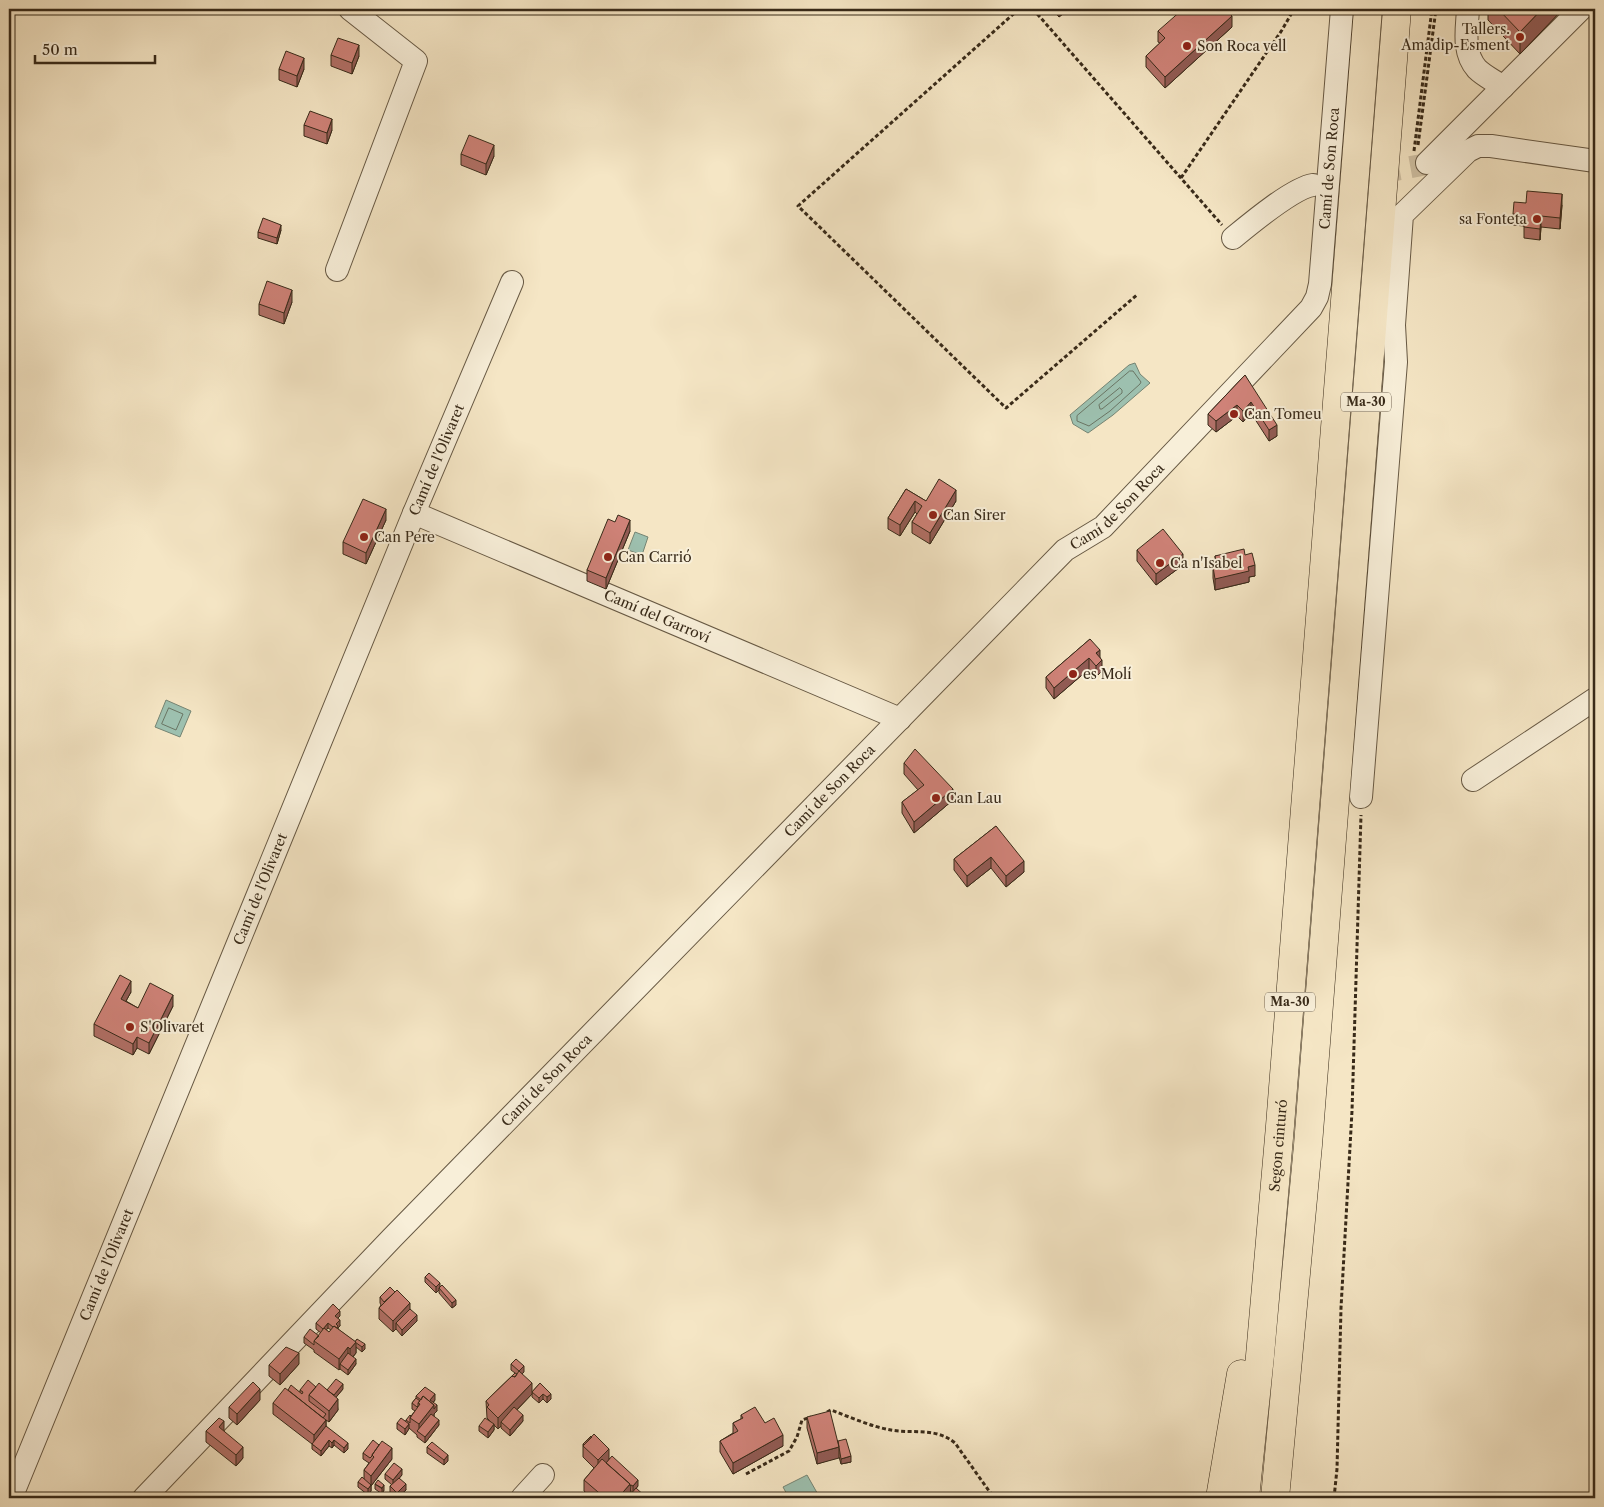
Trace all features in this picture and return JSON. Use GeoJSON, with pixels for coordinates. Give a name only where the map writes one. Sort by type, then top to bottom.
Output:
{"type":"FeatureCollection","features":[{"type":"Feature","properties":{"kind":"highway","name":"Segon cinturó"},"geometry":{"type":"LineString","coordinates":[[1245,1498],[1272,1211],[1368,9]]}},
{"type":"Feature","properties":{"kind":"highway","name":"Ma-30"},"geometry":{"type":"LineString","coordinates":[[1275,1498],[1317,1029],[1397,9]]}},
{"type":"Feature","properties":{"kind":"highway"},"geometry":{"type":"LineString","coordinates":[[1220,1498],[1245,1354],[1254,1273],[1272,1211]]}},
{"type":"Feature","properties":{"kind":"highway"},"geometry":{"type":"LineString","coordinates":[[1294,1498],[1301,1368],[1308,1284],[1300,1233]]}},
{"type":"Feature","properties":{"kind":"street"},"geometry":{"type":"LineString","coordinates":[[337,270],[416,61],[350,9]]}},
{"type":"Feature","properties":{"kind":"street","name":"Camí de Son Roca"},"geometry":{"type":"LineString","coordinates":[[144,1498],[392,1238],[1065,550],[1103,527],[1315,302],[1320,284],[1342,9]]}},
{"type":"Feature","properties":{"kind":"street"},"geometry":{"type":"LineString","coordinates":[[1468,9],[1466,40],[1469,57],[1478,69],[1503,87]]}},
{"type":"Feature","properties":{"kind":"street"},"geometry":{"type":"LineString","coordinates":[[1419,155],[1503,87],[1581,9]]}},
{"type":"Feature","properties":{"kind":"street"},"geometry":{"type":"LineString","coordinates":[[1362,797],[1396,362],[1394,325],[1400,224],[1404,212],[1468,151],[1478,146],[1508,148],[1595,161]]}},
{"type":"Feature","properties":{"kind":"street"},"geometry":{"type":"LineString","coordinates":[[1228,232],[1266,212],[1304,188],[1313,185]]}},
{"type":"Feature","properties":{"kind":"street","name":"Camí de l'Olivaret"},"geometry":{"type":"LineString","coordinates":[[11,1498],[414,513],[512,282]]}},
{"type":"Feature","properties":{"kind":"street","name":"Camí del Garroví"},"geometry":{"type":"LineString","coordinates":[[414,513],[900,719]]}},
{"type":"Feature","properties":{"kind":"street"},"geometry":{"type":"LineString","coordinates":[[1473,780],[1595,699]]}},
{"type":"Feature","properties":{"kind":"street"},"geometry":{"type":"LineString","coordinates":[[522,1498],[544,1475]]}},
{"type":"Feature","properties":{"kind":"path"},"geometry":{"type":"LineString","coordinates":[[1019,9],[798,206],[1006,408],[1138,294]]}},
{"type":"Feature","properties":{"kind":"path"},"geometry":{"type":"LineString","coordinates":[[1033,9],[1228,232]]}},
{"type":"Feature","properties":{"kind":"path"},"geometry":{"type":"LineString","coordinates":[[1181,178],[1282,30],[1294,9]]}},
{"type":"Feature","properties":{"kind":"path"},"geometry":{"type":"LineString","coordinates":[[1419,155],[1432,9]]}},
{"type":"Feature","properties":{"kind":"path"},"geometry":{"type":"LineString","coordinates":[[1419,155],[1436,9]]}},
{"type":"Feature","properties":{"kind":"path"},"geometry":{"type":"LineString","coordinates":[[1334,1498],[1337,1469],[1341,1308],[1352,1111],[1362,797]]}},
{"type":"Feature","properties":{"kind":"path"},"geometry":{"type":"LineString","coordinates":[[824,1413],[831,1410],[890,1430],[936,1433],[947,1437],[955,1443],[994,1498]]}},
{"type":"Feature","properties":{"kind":"path"},"geometry":{"type":"LineString","coordinates":[[746,1474],[789,1451],[797,1436],[802,1420],[817,1415]]}},
{"type":"Feature","properties":{"kind":"water"},"geometry":{"type":"Polygon","coordinates":[[[1135,363],[1140,374],[1150,383],[1113,415],[1088,433],[1073,424],[1070,415],[1129,365],[1135,363]]]}},
{"type":"Feature","properties":{"kind":"water"},"geometry":{"type":"Polygon","coordinates":[[[635,532],[648,537],[642,555],[628,550],[635,532]]]}},
{"type":"Feature","properties":{"kind":"water"},"geometry":{"type":"Polygon","coordinates":[[[166,700],[191,711],[180,737],[155,727],[166,700]]]}},
{"type":"Feature","properties":{"kind":"water"},"geometry":{"type":"Polygon","coordinates":[[[807,1475],[820,1498],[789,1498],[783,1487],[807,1475]]]}},
{"type":"Feature","properties":{"kind":"building","name":"Son Roca vell"},"geometry":{"type":"Polygon","coordinates":[[[1183,9],[1225,9],[1232,16],[1165,77],[1146,56],[1165,38],[1158,31],[1183,9]]]}},
{"type":"Feature","properties":{"kind":"building"},"geometry":{"type":"Polygon","coordinates":[[[1498,9],[1542,9],[1520,32],[1498,9]]]}},
{"type":"Feature","properties":{"kind":"building"},"geometry":{"type":"Polygon","coordinates":[[[338,38],[359,45],[352,63],[331,55],[338,38]]]}},
{"type":"Feature","properties":{"kind":"building"},"geometry":{"type":"Polygon","coordinates":[[[286,51],[304,58],[297,76],[279,69],[286,51]]]}},
{"type":"Feature","properties":{"kind":"building"},"geometry":{"type":"Polygon","coordinates":[[[310,111],[332,119],[327,133],[304,125],[310,111]]]}},
{"type":"Feature","properties":{"kind":"building"},"geometry":{"type":"Polygon","coordinates":[[[469,135],[494,145],[486,164],[461,154],[469,135]]]}},
{"type":"Feature","properties":{"kind":"building"},"geometry":{"type":"Polygon","coordinates":[[[1527,191],[1562,194],[1560,218],[1541,216],[1540,229],[1524,227],[1525,215],[1513,214],[1514,202],[1526,203],[1527,191]]]}},
{"type":"Feature","properties":{"kind":"building"},"geometry":{"type":"Polygon","coordinates":[[[263,218],[281,225],[277,238],[258,232],[263,218]]]}},
{"type":"Feature","properties":{"kind":"building"},"geometry":{"type":"Polygon","coordinates":[[[267,281],[292,290],[284,313],[259,304],[267,281]]]}},
{"type":"Feature","properties":{"kind":"building"},"geometry":{"type":"Polygon","coordinates":[[[1245,375],[1277,425],[1269,430],[1251,402],[1243,411],[1237,405],[1216,421],[1208,414],[1245,375]]]}},
{"type":"Feature","properties":{"kind":"building"},"geometry":{"type":"Polygon","coordinates":[[[939,479],[956,490],[930,533],[912,522],[922,506],[915,501],[900,525],[888,518],[906,489],[926,501],[939,479]]]}},
{"type":"Feature","properties":{"kind":"building","name":"Can Pere"},"geometry":{"type":"Polygon","coordinates":[[[363,499],[386,509],[366,553],[343,542],[363,499]]]}},
{"type":"Feature","properties":{"kind":"building","name":"Can Carrió"},"geometry":{"type":"Polygon","coordinates":[[[618,515],[630,520],[606,578],[587,570],[608,519],[615,522],[618,515]]]}},
{"type":"Feature","properties":{"kind":"building"},"geometry":{"type":"Polygon","coordinates":[[[1163,529],[1183,554],[1156,574],[1137,550],[1163,529]]]}},
{"type":"Feature","properties":{"kind":"building"},"geometry":{"type":"Polygon","coordinates":[[[1244,549],[1245,555],[1252,553],[1255,565],[1248,567],[1249,571],[1215,579],[1213,567],[1217,565],[1215,556],[1244,549]]]}},
{"type":"Feature","properties":{"kind":"building"},"geometry":{"type":"Polygon","coordinates":[[[1090,639],[1100,650],[1096,653],[1102,660],[1096,666],[1089,658],[1054,688],[1046,677],[1090,639]]]}},
{"type":"Feature","properties":{"kind":"building"},"geometry":{"type":"Polygon","coordinates":[[[915,749],[953,789],[914,822],[902,802],[924,785],[904,763],[915,749]]]}},
{"type":"Feature","properties":{"kind":"building"},"geometry":{"type":"Polygon","coordinates":[[[996,826],[1024,861],[1006,876],[991,857],[967,876],[954,859],[996,826]]]}},
{"type":"Feature","properties":{"kind":"building","name":"S'Olivaret"},"geometry":{"type":"Polygon","coordinates":[[[120,975],[131,981],[121,999],[138,1008],[150,983],[173,995],[149,1043],[137,1037],[133,1044],[94,1024],[120,975]]]}},
{"type":"Feature","properties":{"kind":"building"},"geometry":{"type":"Polygon","coordinates":[[[429,1273],[440,1283],[436,1287],[425,1277],[429,1273]]]}},
{"type":"Feature","properties":{"kind":"building"},"geometry":{"type":"Polygon","coordinates":[[[442,1285],[456,1300],[452,1303],[439,1288],[442,1285]]]}},
{"type":"Feature","properties":{"kind":"building"},"geometry":{"type":"Polygon","coordinates":[[[390,1287],[395,1292],[384,1302],[380,1297],[390,1287]]]}},
{"type":"Feature","properties":{"kind":"building"},"geometry":{"type":"Polygon","coordinates":[[[397,1290],[410,1303],[393,1321],[379,1308],[397,1290]]]}},
{"type":"Feature","properties":{"kind":"building"},"geometry":{"type":"Polygon","coordinates":[[[333,1304],[340,1311],[335,1316],[340,1320],[336,1324],[338,1326],[337,1328],[333,1327],[328,1323],[323,1329],[316,1323],[333,1304]]]}},
{"type":"Feature","properties":{"kind":"building"},"geometry":{"type":"Polygon","coordinates":[[[410,1309],[417,1315],[402,1330],[396,1323],[410,1309]]]}},
{"type":"Feature","properties":{"kind":"building"},"geometry":{"type":"Polygon","coordinates":[[[334,1326],[356,1342],[350,1349],[348,1347],[339,1359],[314,1341],[324,1328],[329,1332],[334,1326]]]}},
{"type":"Feature","properties":{"kind":"building"},"geometry":{"type":"Polygon","coordinates":[[[310,1329],[319,1336],[314,1341],[314,1345],[304,1337],[310,1329]]]}},
{"type":"Feature","properties":{"kind":"building"},"geometry":{"type":"Polygon","coordinates":[[[357,1339],[365,1344],[362,1347],[355,1342],[357,1339]]]}},
{"type":"Feature","properties":{"kind":"building"},"geometry":{"type":"Polygon","coordinates":[[[286,1347],[299,1353],[280,1374],[269,1365],[286,1347]]]}},
{"type":"Feature","properties":{"kind":"building"},"geometry":{"type":"Polygon","coordinates":[[[348,1353],[356,1359],[348,1370],[340,1364],[348,1353]]]}},
{"type":"Feature","properties":{"kind":"building"},"geometry":{"type":"Polygon","coordinates":[[[516,1359],[524,1366],[519,1371],[511,1364],[516,1359]]]}},
{"type":"Feature","properties":{"kind":"building"},"geometry":{"type":"Polygon","coordinates":[[[519,1371],[532,1383],[498,1418],[487,1407],[489,1405],[486,1401],[512,1376],[515,1377],[519,1371]]]}},
{"type":"Feature","properties":{"kind":"building"},"geometry":{"type":"Polygon","coordinates":[[[336,1379],[343,1384],[334,1395],[327,1390],[336,1379]]]}},
{"type":"Feature","properties":{"kind":"building"},"geometry":{"type":"Polygon","coordinates":[[[308,1380],[316,1387],[309,1395],[309,1401],[326,1414],[323,1418],[288,1390],[291,1385],[302,1394],[303,1392],[300,1390],[308,1380]]]}},
{"type":"Feature","properties":{"kind":"building"},"geometry":{"type":"Polygon","coordinates":[[[253,1382],[260,1389],[237,1414],[229,1407],[253,1382]]]}},
{"type":"Feature","properties":{"kind":"building"},"geometry":{"type":"Polygon","coordinates":[[[319,1383],[338,1399],[329,1411],[309,1395],[319,1383]]]}},
{"type":"Feature","properties":{"kind":"building"},"geometry":{"type":"Polygon","coordinates":[[[540,1383],[551,1394],[547,1397],[543,1394],[539,1398],[532,1392],[540,1383]]]}},
{"type":"Feature","properties":{"kind":"building"},"geometry":{"type":"Polygon","coordinates":[[[425,1387],[435,1394],[430,1400],[437,1405],[434,1409],[434,1405],[423,1396],[421,1400],[416,1396],[425,1387]]]}},
{"type":"Feature","properties":{"kind":"building"},"geometry":{"type":"Polygon","coordinates":[[[285,1388],[326,1420],[314,1435],[273,1403],[285,1388]]]}},
{"type":"Feature","properties":{"kind":"building"},"geometry":{"type":"Polygon","coordinates":[[[423,1396],[434,1405],[419,1424],[410,1418],[423,1396]]]}},
{"type":"Feature","properties":{"kind":"building"},"geometry":{"type":"Polygon","coordinates":[[[416,1398],[420,1401],[417,1407],[412,1403],[416,1398]]]}},
{"type":"Feature","properties":{"kind":"building"},"geometry":{"type":"Polygon","coordinates":[[[514,1407],[523,1415],[510,1430],[501,1422],[514,1407]]]}},
{"type":"Feature","properties":{"kind":"building"},"geometry":{"type":"Polygon","coordinates":[[[755,1407],[765,1423],[774,1418],[783,1435],[733,1463],[720,1441],[738,1431],[733,1423],[743,1418],[741,1415],[755,1407]]]}},
{"type":"Feature","properties":{"kind":"building"},"geometry":{"type":"Polygon","coordinates":[[[830,1411],[839,1447],[817,1453],[807,1417],[830,1411]]]}},
{"type":"Feature","properties":{"kind":"building"},"geometry":{"type":"Polygon","coordinates":[[[431,1414],[439,1420],[425,1437],[417,1431],[431,1414]]]}},
{"type":"Feature","properties":{"kind":"building"},"geometry":{"type":"Polygon","coordinates":[[[411,1416],[410,1423],[406,1420],[411,1416]]]}},
{"type":"Feature","properties":{"kind":"building"},"geometry":{"type":"Polygon","coordinates":[[[219,1418],[224,1421],[219,1427],[243,1447],[236,1455],[206,1431],[219,1418]]]}},
{"type":"Feature","properties":{"kind":"building"},"geometry":{"type":"Polygon","coordinates":[[[401,1418],[409,1424],[405,1429],[397,1423],[401,1418]]]}},
{"type":"Feature","properties":{"kind":"building"},"geometry":{"type":"Polygon","coordinates":[[[485,1418],[494,1424],[488,1432],[479,1426],[485,1418]]]}},
{"type":"Feature","properties":{"kind":"building"},"geometry":{"type":"Polygon","coordinates":[[[326,1426],[348,1443],[344,1448],[334,1440],[332,1443],[329,1440],[321,1451],[312,1444],[326,1426]]]}},
{"type":"Feature","properties":{"kind":"building"},"geometry":{"type":"Polygon","coordinates":[[[594,1434],[609,1449],[598,1460],[583,1446],[594,1434]]]}},
{"type":"Feature","properties":{"kind":"building"},"geometry":{"type":"Polygon","coordinates":[[[592,1437],[584,1445],[583,1444],[592,1437]]]}},
{"type":"Feature","properties":{"kind":"building"},"geometry":{"type":"Polygon","coordinates":[[[846,1439],[851,1456],[841,1459],[838,1441],[846,1439]]]}},
{"type":"Feature","properties":{"kind":"building"},"geometry":{"type":"Polygon","coordinates":[[[373,1440],[379,1445],[370,1458],[363,1453],[373,1440]]]}},
{"type":"Feature","properties":{"kind":"building"},"geometry":{"type":"Polygon","coordinates":[[[382,1441],[392,1448],[371,1476],[364,1470],[374,1457],[372,1455],[382,1441]]]}},
{"type":"Feature","properties":{"kind":"building"},"geometry":{"type":"Polygon","coordinates":[[[432,1442],[448,1455],[444,1460],[427,1447],[432,1442]]]}},
{"type":"Feature","properties":{"kind":"building"},"geometry":{"type":"Polygon","coordinates":[[[612,1456],[638,1480],[633,1486],[630,1486],[606,1463],[612,1456]]]}},
{"type":"Feature","properties":{"kind":"building"},"geometry":{"type":"Polygon","coordinates":[[[602,1459],[630,1484],[618,1498],[605,1498],[584,1480],[602,1459]]]}},
{"type":"Feature","properties":{"kind":"building"},"geometry":{"type":"Polygon","coordinates":[[[394,1463],[402,1469],[393,1480],[385,1474],[394,1463]]]}},
{"type":"Feature","properties":{"kind":"building"},"geometry":{"type":"Polygon","coordinates":[[[362,1477],[371,1485],[368,1489],[358,1482],[362,1477]]]}},
{"type":"Feature","properties":{"kind":"building"},"geometry":{"type":"Polygon","coordinates":[[[399,1478],[406,1484],[397,1493],[390,1486],[399,1478]]]}},
{"type":"Feature","properties":{"kind":"building"},"geometry":{"type":"Polygon","coordinates":[[[378,1480],[384,1485],[382,1488],[375,1484],[378,1480]]]}},
{"type":"Feature","properties":{"kind":"building"},"geometry":{"type":"Polygon","coordinates":[[[636,1488],[647,1498],[633,1498],[630,1495],[636,1488]]]}},
{"type":"Feature","properties":{"kind":"building"},"geometry":{"type":"Polygon","coordinates":[[[650,1494],[655,1498],[649,1498],[647,1496],[650,1494]]]}},
{"type":"Feature","properties":{"kind":"tunnel"},"geometry":{"type":"LineString","coordinates":[[1313,185],[1427,163]]}},
{"type":"Feature","properties":{"kind":"place","name":"Tallers. Amadip-Esment"},"geometry":{"type":"Point","coordinates":[1520,37]}},
{"type":"Feature","properties":{"kind":"place","name":"Son Roca vell"},"geometry":{"type":"Point","coordinates":[1187,46]}},
{"type":"Feature","properties":{"kind":"place","name":"sa Fonteta"},"geometry":{"type":"Point","coordinates":[1537,219]}},
{"type":"Feature","properties":{"kind":"place","name":"Can Tomeu"},"geometry":{"type":"Point","coordinates":[1234,414]}},
{"type":"Feature","properties":{"kind":"place","name":"Can Sirer"},"geometry":{"type":"Point","coordinates":[933,515]}},
{"type":"Feature","properties":{"kind":"place","name":"Can Pere"},"geometry":{"type":"Point","coordinates":[364,537]}},
{"type":"Feature","properties":{"kind":"place","name":"Can Carrió"},"geometry":{"type":"Point","coordinates":[608,557]}},
{"type":"Feature","properties":{"kind":"place","name":"Ca n'Isabel"},"geometry":{"type":"Point","coordinates":[1160,563]}},
{"type":"Feature","properties":{"kind":"place","name":"es Molí"},"geometry":{"type":"Point","coordinates":[1073,674]}},
{"type":"Feature","properties":{"kind":"place","name":"Can Lau"},"geometry":{"type":"Point","coordinates":[936,798]}},
{"type":"Feature","properties":{"kind":"place","name":"S'Olivaret"},"geometry":{"type":"Point","coordinates":[130,1027]}}]}
